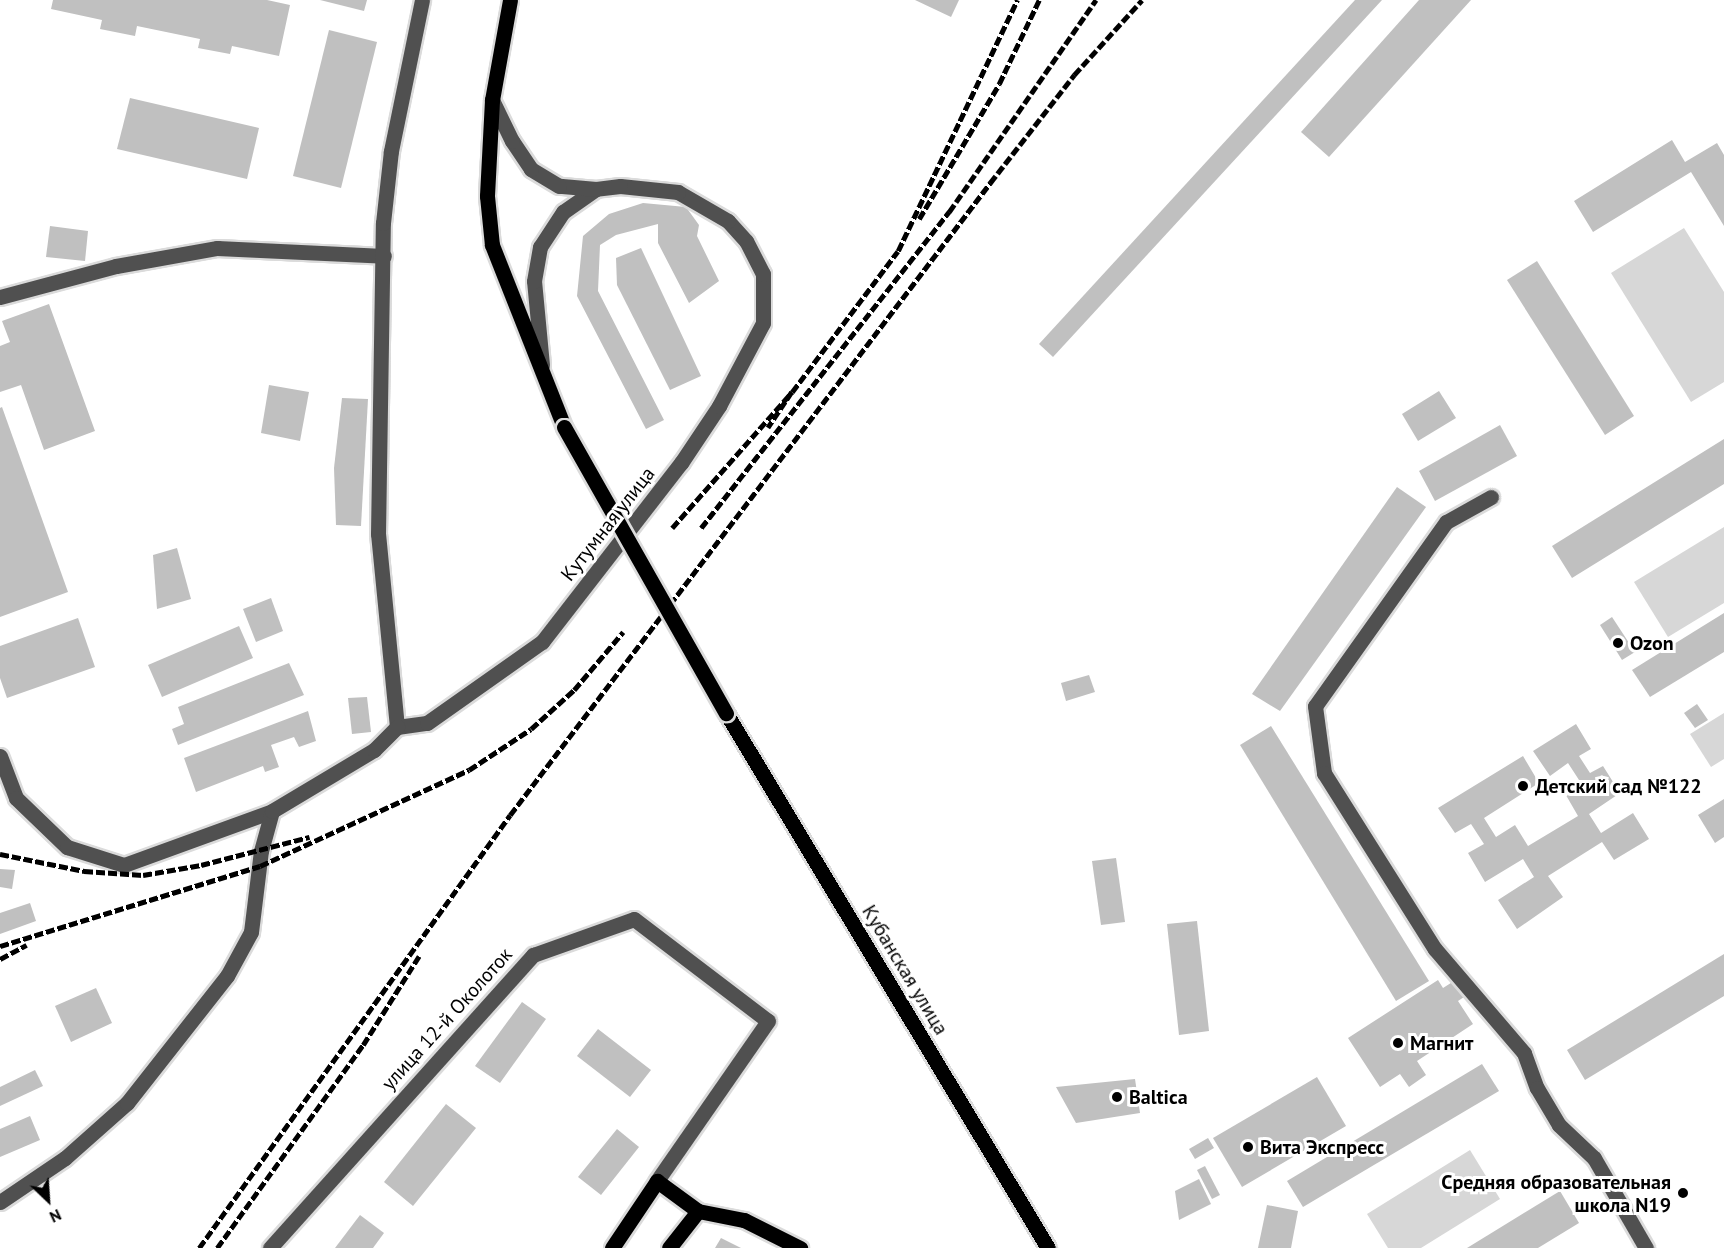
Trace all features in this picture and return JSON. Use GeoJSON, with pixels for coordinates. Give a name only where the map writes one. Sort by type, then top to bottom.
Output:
{"type":"FeatureCollection","features":[{"type":"Feature","properties":{"kind":"main road","name":"Кубанская улица"},"geometry":{"type":"LineString","coordinates":[[510,0],[492,100],[487,196],[492,245],[544,383],[564,427],[726,713],[1047,1248]]}},
{"type":"Feature","properties":{"kind":"main road"},"geometry":{"type":"LineString","coordinates":[[612,1248],[657,1181],[698,1211],[744,1220],[800,1248]]}},
{"type":"Feature","properties":{"kind":"main road"},"geometry":{"type":"LineString","coordinates":[[669,1248],[698,1211]]}},
{"type":"Feature","properties":{"kind":"street"},"geometry":{"type":"LineString","coordinates":[[0,756],[16,798],[67,847],[124,865],[272,811],[374,750],[397,727],[378,534],[384,256],[391,151],[422,0]]}},
{"type":"Feature","properties":{"kind":"street"},"geometry":{"type":"LineString","coordinates":[[492,100],[512,141],[531,169],[559,186],[596,189]]}},
{"type":"Feature","properties":{"kind":"street","name":"Кутумная улица"},"geometry":{"type":"LineString","coordinates":[[397,727],[428,723],[542,642],[681,463],[719,406],[763,323],[763,274],[746,241],[728,221],[678,192],[620,186],[596,189]]}},
{"type":"Feature","properties":{"kind":"street"},"geometry":{"type":"LineString","coordinates":[[544,383],[534,281],[540,247],[563,212],[596,189]]}},
{"type":"Feature","properties":{"kind":"street"},"geometry":{"type":"LineString","coordinates":[[0,297],[116,266],[217,248],[384,256]]}},
{"type":"Feature","properties":{"kind":"street"},"geometry":{"type":"LineString","coordinates":[[1491,497],[1446,522],[1315,706],[1324,773],[1434,949],[1524,1053],[1537,1088],[1559,1125],[1594,1158],[1646,1248]]}},
{"type":"Feature","properties":{"kind":"street"},"geometry":{"type":"LineString","coordinates":[[0,1202],[65,1158],[127,1103],[227,976],[251,932],[261,851],[272,811]]}},
{"type":"Feature","properties":{"kind":"street","name":"улица 12-й Околоток"},"geometry":{"type":"LineString","coordinates":[[270,1248],[533,954],[634,919],[768,1021],[657,1181]]}},
{"type":"Feature","properties":{"kind":"shaded area"},"geometry":{"type":"Polygon","coordinates":[[[1684,228],[1724,292],[1724,382],[1691,402],[1611,273],[1684,228]]]}},
{"type":"Feature","properties":{"kind":"shaded area"},"geometry":{"type":"Polygon","coordinates":[[[1724,527],[1724,603],[1668,637],[1634,582],[1724,527]]]}},
{"type":"Feature","properties":{"kind":"shaded area"},"geometry":{"type":"Polygon","coordinates":[[[1724,713],[1724,759],[1711,767],[1690,734],[1724,713]]]}},
{"type":"Feature","properties":{"kind":"shaded area"},"geometry":{"type":"Polygon","coordinates":[[[1470,1150],[1500,1199],[1421,1248],[1388,1248],[1367,1214],[1470,1150]]]}},
{"type":"Feature","properties":{"kind":"building"},"geometry":{"type":"Polygon","coordinates":[[[53,0],[267,0],[290,5],[279,56],[232,46],[230,54],[198,48],[200,39],[137,26],[135,36],[100,29],[102,20],[51,9],[53,0]]]}},
{"type":"Feature","properties":{"kind":"building"},"geometry":{"type":"Polygon","coordinates":[[[320,0],[367,0],[364,11],[320,0]]]}},
{"type":"Feature","properties":{"kind":"building"},"geometry":{"type":"Polygon","coordinates":[[[915,0],[959,0],[951,17],[915,0]]]}},
{"type":"Feature","properties":{"kind":"building"},"geometry":{"type":"Polygon","coordinates":[[[1355,0],[1382,0],[1053,357],[1039,344],[1355,0]]]}},
{"type":"Feature","properties":{"kind":"building"},"geometry":{"type":"Polygon","coordinates":[[[1419,0],[1471,0],[1329,157],[1301,132],[1419,0]]]}},
{"type":"Feature","properties":{"kind":"building"},"geometry":{"type":"Polygon","coordinates":[[[329,30],[377,42],[341,188],[293,176],[329,30]]]}},
{"type":"Feature","properties":{"kind":"building"},"geometry":{"type":"Polygon","coordinates":[[[130,98],[259,128],[247,179],[117,149],[130,98]]]}},
{"type":"Feature","properties":{"kind":"building"},"geometry":{"type":"Polygon","coordinates":[[[1672,140],[1685,162],[1717,143],[1724,155],[1724,226],[1691,172],[1593,232],[1574,201],[1672,140]]]}},
{"type":"Feature","properties":{"kind":"building"},"geometry":{"type":"Polygon","coordinates":[[[643,203],[686,207],[699,225],[697,236],[719,281],[689,303],[658,243],[658,224],[616,235],[600,245],[598,291],[664,420],[646,429],[577,296],[583,236],[609,214],[643,203]]]}},
{"type":"Feature","properties":{"kind":"building"},"geometry":{"type":"Polygon","coordinates":[[[50,226],[88,231],[85,261],[46,257],[50,226]]]}},
{"type":"Feature","properties":{"kind":"building"},"geometry":{"type":"Polygon","coordinates":[[[641,248],[701,376],[670,390],[617,285],[616,258],[641,248]]]}},
{"type":"Feature","properties":{"kind":"building"},"geometry":{"type":"Polygon","coordinates":[[[1537,261],[1634,416],[1605,435],[1507,280],[1537,261]]]}},
{"type":"Feature","properties":{"kind":"building"},"geometry":{"type":"Polygon","coordinates":[[[49,304],[95,431],[44,450],[21,385],[0,392],[0,346],[10,342],[2,321],[49,304]]]}},
{"type":"Feature","properties":{"kind":"building"},"geometry":{"type":"Polygon","coordinates":[[[269,385],[309,392],[300,441],[261,433],[269,385]]]}},
{"type":"Feature","properties":{"kind":"building"},"geometry":{"type":"Polygon","coordinates":[[[1439,391],[1456,418],[1418,441],[1402,414],[1439,391]]]}},
{"type":"Feature","properties":{"kind":"building"},"geometry":{"type":"Polygon","coordinates":[[[342,398],[368,399],[361,526],[336,525],[334,468],[342,398]]]}},
{"type":"Feature","properties":{"kind":"building"},"geometry":{"type":"Polygon","coordinates":[[[2,407],[68,592],[0,617],[0,408],[2,407]]]}},
{"type":"Feature","properties":{"kind":"building"},"geometry":{"type":"Polygon","coordinates":[[[1500,425],[1517,456],[1435,501],[1419,471],[1500,425]]]}},
{"type":"Feature","properties":{"kind":"building"},"geometry":{"type":"Polygon","coordinates":[[[1724,439],[1724,484],[1572,578],[1552,546],[1724,439]]]}},
{"type":"Feature","properties":{"kind":"building"},"geometry":{"type":"Polygon","coordinates":[[[1397,487],[1426,507],[1280,711],[1252,694],[1397,487]]]}},
{"type":"Feature","properties":{"kind":"building"},"geometry":{"type":"Polygon","coordinates":[[[177,548],[191,599],[157,609],[153,555],[177,548]]]}},
{"type":"Feature","properties":{"kind":"building"},"geometry":{"type":"Polygon","coordinates":[[[271,598],[283,631],[256,642],[243,609],[271,598]]]}},
{"type":"Feature","properties":{"kind":"building"},"geometry":{"type":"Polygon","coordinates":[[[1724,613],[1724,652],[1650,697],[1632,670],[1724,613]]]}},
{"type":"Feature","properties":{"kind":"building"},"geometry":{"type":"Polygon","coordinates":[[[1612,617],[1635,652],[1622,660],[1600,625],[1612,617]]]}},
{"type":"Feature","properties":{"kind":"building"},"geometry":{"type":"Polygon","coordinates":[[[78,618],[95,667],[7,698],[0,678],[0,646],[78,618]]]}},
{"type":"Feature","properties":{"kind":"building"},"geometry":{"type":"Polygon","coordinates":[[[239,626],[253,658],[162,697],[148,665],[239,626]]]}},
{"type":"Feature","properties":{"kind":"building"},"geometry":{"type":"Polygon","coordinates":[[[289,663],[304,695],[178,745],[172,729],[184,724],[178,707],[289,663]]]}},
{"type":"Feature","properties":{"kind":"building"},"geometry":{"type":"Polygon","coordinates":[[[1089,675],[1095,692],[1066,701],[1061,683],[1089,675]]]}},
{"type":"Feature","properties":{"kind":"building"},"geometry":{"type":"Polygon","coordinates":[[[367,697],[371,732],[352,734],[348,698],[367,697]]]}},
{"type":"Feature","properties":{"kind":"building"},"geometry":{"type":"Polygon","coordinates":[[[1697,704],[1708,720],[1695,728],[1684,713],[1697,704]]]}},
{"type":"Feature","properties":{"kind":"building"},"geometry":{"type":"Polygon","coordinates":[[[308,711],[316,741],[299,747],[294,737],[271,745],[279,767],[265,772],[263,766],[196,792],[184,758],[308,711]]]}},
{"type":"Feature","properties":{"kind":"building"},"geometry":{"type":"Polygon","coordinates":[[[1576,724],[1591,749],[1579,756],[1590,773],[1603,766],[1620,793],[1589,814],[1601,833],[1633,813],[1649,839],[1614,860],[1602,842],[1548,876],[1563,897],[1517,929],[1498,900],[1534,877],[1523,859],[1485,882],[1468,853],[1484,844],[1471,824],[1455,833],[1438,808],[1523,756],[1539,783],[1484,818],[1496,837],[1515,825],[1528,846],[1578,816],[1563,790],[1579,780],[1568,763],[1550,776],[1533,751],[1576,724]]]}},
{"type":"Feature","properties":{"kind":"building"},"geometry":{"type":"Polygon","coordinates":[[[1271,726],[1429,981],[1396,1001],[1240,745],[1271,726]]]}},
{"type":"Feature","properties":{"kind":"building"},"geometry":{"type":"Polygon","coordinates":[[[1724,799],[1724,837],[1715,843],[1698,815],[1724,799]]]}},
{"type":"Feature","properties":{"kind":"building"},"geometry":{"type":"Polygon","coordinates":[[[1116,858],[1125,922],[1101,925],[1092,861],[1116,858]]]}},
{"type":"Feature","properties":{"kind":"building"},"geometry":{"type":"Polygon","coordinates":[[[0,869],[15,870],[12,889],[0,887],[0,869]]]}},
{"type":"Feature","properties":{"kind":"building"},"geometry":{"type":"Polygon","coordinates":[[[30,903],[36,921],[0,934],[0,913],[30,903]]]}},
{"type":"Feature","properties":{"kind":"building"},"geometry":{"type":"Polygon","coordinates":[[[1197,921],[1209,1031],[1179,1035],[1167,924],[1197,921]]]}},
{"type":"Feature","properties":{"kind":"building"},"geometry":{"type":"Polygon","coordinates":[[[1724,954],[1724,996],[1585,1080],[1567,1050],[1724,954]]]}},
{"type":"Feature","properties":{"kind":"building"},"geometry":{"type":"Polygon","coordinates":[[[1438,980],[1443,988],[1454,981],[1464,997],[1458,1001],[1473,1024],[1417,1061],[1426,1075],[1409,1087],[1400,1074],[1380,1087],[1348,1038],[1438,980]]]}},
{"type":"Feature","properties":{"kind":"building"},"geometry":{"type":"Polygon","coordinates":[[[96,988],[112,1023],[71,1042],[55,1006],[96,988]]]}},
{"type":"Feature","properties":{"kind":"building"},"geometry":{"type":"Polygon","coordinates":[[[522,1002],[546,1019],[500,1083],[475,1066],[522,1002]]]}},
{"type":"Feature","properties":{"kind":"building"},"geometry":{"type":"Polygon","coordinates":[[[598,1029],[651,1070],[630,1097],[577,1056],[598,1029]]]}},
{"type":"Feature","properties":{"kind":"building"},"geometry":{"type":"Polygon","coordinates":[[[1482,1064],[1499,1091],[1303,1207],[1287,1181],[1482,1064]]]}},
{"type":"Feature","properties":{"kind":"building"},"geometry":{"type":"Polygon","coordinates":[[[35,1070],[43,1086],[0,1106],[0,1087],[35,1070]]]}},
{"type":"Feature","properties":{"kind":"building"},"geometry":{"type":"Polygon","coordinates":[[[1317,1077],[1346,1126],[1242,1187],[1213,1138],[1317,1077]]]}},
{"type":"Feature","properties":{"kind":"building"},"geometry":{"type":"Polygon","coordinates":[[[1135,1079],[1140,1113],[1076,1123],[1056,1087],[1135,1079]]]}},
{"type":"Feature","properties":{"kind":"building"},"geometry":{"type":"Polygon","coordinates":[[[446,1104],[476,1128],[413,1206],[384,1182],[446,1104]]]}},
{"type":"Feature","properties":{"kind":"building"},"geometry":{"type":"Polygon","coordinates":[[[30,1116],[40,1140],[0,1157],[0,1129],[30,1116]]]}},
{"type":"Feature","properties":{"kind":"building"},"geometry":{"type":"Polygon","coordinates":[[[617,1129],[639,1147],[601,1195],[578,1177],[617,1129]]]}},
{"type":"Feature","properties":{"kind":"building"},"geometry":{"type":"Polygon","coordinates":[[[1208,1138],[1214,1148],[1195,1159],[1189,1149],[1208,1138]]]}},
{"type":"Feature","properties":{"kind":"building"},"geometry":{"type":"Polygon","coordinates":[[[1205,1166],[1220,1195],[1212,1199],[1197,1170],[1205,1166]]]}},
{"type":"Feature","properties":{"kind":"building"},"geometry":{"type":"Polygon","coordinates":[[[1199,1179],[1211,1204],[1179,1220],[1175,1191],[1199,1179]]]}},
{"type":"Feature","properties":{"kind":"building"},"geometry":{"type":"Polygon","coordinates":[[[1560,1191],[1579,1223],[1538,1248],[1467,1248],[1560,1191]]]}},
{"type":"Feature","properties":{"kind":"building"},"geometry":{"type":"Polygon","coordinates":[[[1267,1205],[1298,1211],[1291,1248],[1258,1248],[1267,1205]]]}},
{"type":"Feature","properties":{"kind":"building"},"geometry":{"type":"Polygon","coordinates":[[[360,1215],[384,1233],[373,1248],[335,1248],[360,1215]]]}},
{"type":"Feature","properties":{"kind":"building"},"geometry":{"type":"Polygon","coordinates":[[[721,1238],[741,1248],[715,1248],[721,1238]]]}},
{"type":"Feature","properties":{"kind":"railway"},"geometry":{"type":"LineString","coordinates":[[792,392],[898,251],[1017,0]]}},
{"type":"Feature","properties":{"kind":"railway"},"geometry":{"type":"LineString","coordinates":[[919,219],[999,84],[1039,0]]}},
{"type":"Feature","properties":{"kind":"railway"},"geometry":{"type":"LineString","coordinates":[[701,528],[949,212],[1096,0]]}},
{"type":"Feature","properties":{"kind":"railway"},"geometry":{"type":"LineString","coordinates":[[199,1248],[510,815],[990,183],[1074,75],[1142,0]]}},
{"type":"Feature","properties":{"kind":"railway"},"geometry":{"type":"LineString","coordinates":[[672,528],[792,392],[768,428]]}},
{"type":"Feature","properties":{"kind":"railway"},"geometry":{"type":"LineString","coordinates":[[0,946],[260,866],[469,770],[531,729],[574,690],[623,632]]}},
{"type":"Feature","properties":{"kind":"railway"},"geometry":{"type":"LineString","coordinates":[[0,854],[84,871],[143,875],[201,865],[309,837]]}},
{"type":"Feature","properties":{"kind":"railway"},"geometry":{"type":"LineString","coordinates":[[0,959],[26,945]]}},
{"type":"Feature","properties":{"kind":"railway"},"geometry":{"type":"LineString","coordinates":[[217,1248],[363,1045],[419,956]]}},
{"type":"Feature","properties":{"kind":"place","name":"Ozon"},"geometry":{"type":"Point","coordinates":[1618,643]}},
{"type":"Feature","properties":{"kind":"place","name":"Детский сад №122"},"geometry":{"type":"Point","coordinates":[1523,786]}},
{"type":"Feature","properties":{"kind":"place","name":"Магнит"},"geometry":{"type":"Point","coordinates":[1398,1043]}},
{"type":"Feature","properties":{"kind":"place","name":"Baltica"},"geometry":{"type":"Point","coordinates":[1117,1097]}},
{"type":"Feature","properties":{"kind":"place","name":"Вита Экспресс"},"geometry":{"type":"Point","coordinates":[1248,1147]}},
{"type":"Feature","properties":{"kind":"place","name":"Средняя образовательная школа N19"},"geometry":{"type":"Point","coordinates":[1683,1193]}}]}
